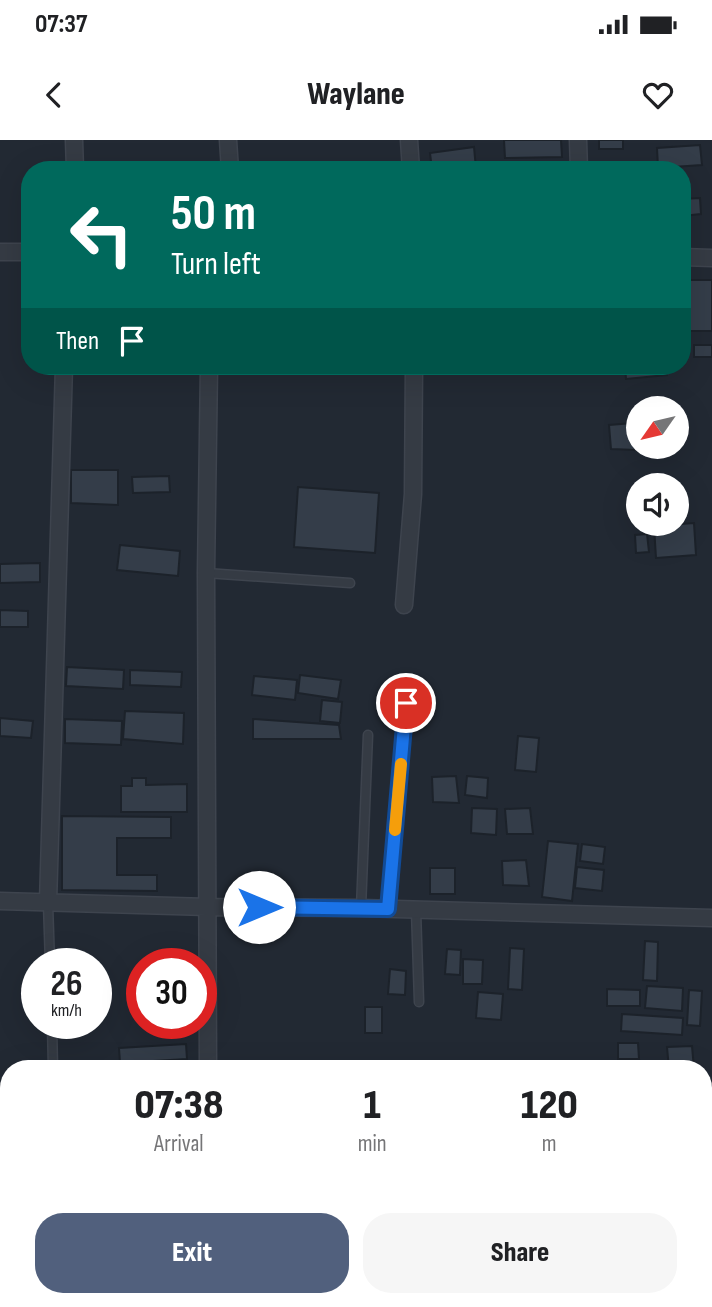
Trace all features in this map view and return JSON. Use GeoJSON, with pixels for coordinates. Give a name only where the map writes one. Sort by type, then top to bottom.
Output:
{"type":"FeatureCollection","features":[{"type":"Feature","properties":{"kind":"street"},"geometry":{"type":"LineString","coordinates":[[74,140],[75,161]]}},
{"type":"Feature","properties":{"kind":"street"},"geometry":{"type":"LineString","coordinates":[[228,140],[229,161]]}},
{"type":"Feature","properties":{"kind":"street"},"geometry":{"type":"LineString","coordinates":[[409,140],[410,161]]}},
{"type":"Feature","properties":{"kind":"street"},"geometry":{"type":"LineString","coordinates":[[578,140],[579,161]]}},
{"type":"Feature","properties":{"kind":"street"},"geometry":{"type":"LineString","coordinates":[[0,252],[21,252]]}},
{"type":"Feature","properties":{"kind":"street"},"geometry":{"type":"LineString","coordinates":[[691,257],[712,258]]}},
{"type":"Feature","properties":{"kind":"street"},"geometry":{"type":"LineString","coordinates":[[48,903],[64,375]]}},
{"type":"Feature","properties":{"kind":"street"},"geometry":{"type":"LineString","coordinates":[[208,1060],[206,573],[209,375]]}},
{"type":"Feature","properties":{"kind":"street"},"geometry":{"type":"LineString","coordinates":[[404,606],[413,494],[414,375]]}},
{"type":"Feature","properties":{"kind":"street"},"geometry":{"type":"LineString","coordinates":[[0,901],[712,918]]}},
{"type":"Feature","properties":{"kind":"lane"},"geometry":{"type":"LineString","coordinates":[[206,573],[350,583]]}},
{"type":"Feature","properties":{"kind":"lane"},"geometry":{"type":"LineString","coordinates":[[388,909],[406,703]]}},
{"type":"Feature","properties":{"kind":"lane"},"geometry":{"type":"LineString","coordinates":[[361,908],[368,735]]}},
{"type":"Feature","properties":{"kind":"lane"},"geometry":{"type":"LineString","coordinates":[[48,903],[49,948]]}},
{"type":"Feature","properties":{"kind":"lane"},"geometry":{"type":"LineString","coordinates":[[416,910],[419,1002]]}},
{"type":"Feature","properties":{"kind":"lane"},"geometry":{"type":"LineString","coordinates":[[52,1039],[53,1060]]}},
{"type":"Feature","properties":{"kind":"building"},"geometry":{"type":"Polygon","coordinates":[[[504,140],[561,140],[562,157],[505,158],[504,140]]]}},
{"type":"Feature","properties":{"kind":"building"},"geometry":{"type":"Polygon","coordinates":[[[599,140],[623,140],[623,149],[599,149],[599,140]]]}},
{"type":"Feature","properties":{"kind":"building"},"geometry":{"type":"Polygon","coordinates":[[[700,145],[702,165],[691,166],[691,161],[658,161],[657,148],[700,145]]]}},
{"type":"Feature","properties":{"kind":"building"},"geometry":{"type":"Polygon","coordinates":[[[474,147],[475,161],[431,161],[430,153],[474,147]]]}},
{"type":"Feature","properties":{"kind":"building"},"geometry":{"type":"Polygon","coordinates":[[[691,198],[700,198],[701,214],[691,215],[691,198]]]}},
{"type":"Feature","properties":{"kind":"building"},"geometry":{"type":"Polygon","coordinates":[[[691,280],[712,280],[712,331],[691,331],[691,280]]]}},
{"type":"Feature","properties":{"kind":"building"},"geometry":{"type":"Polygon","coordinates":[[[694,345],[712,345],[712,357],[694,357],[694,345]]]}},
{"type":"Feature","properties":{"kind":"building"},"geometry":{"type":"Polygon","coordinates":[[[626,375],[667,375],[626,379],[626,375]]]}},
{"type":"Feature","properties":{"kind":"building"},"geometry":{"type":"Polygon","coordinates":[[[626,424],[626,450],[611,449],[609,425],[626,424]]]}},
{"type":"Feature","properties":{"kind":"building"},"geometry":{"type":"Polygon","coordinates":[[[71,470],[118,470],[118,505],[71,503],[71,470]]]}},
{"type":"Feature","properties":{"kind":"building"},"geometry":{"type":"Polygon","coordinates":[[[169,476],[170,492],[133,493],[132,477],[169,476]]]}},
{"type":"Feature","properties":{"kind":"building"},"geometry":{"type":"Polygon","coordinates":[[[298,487],[379,493],[375,553],[294,547],[298,487]]]}},
{"type":"Feature","properties":{"kind":"building"},"geometry":{"type":"Polygon","coordinates":[[[689,523],[694,523],[696,555],[656,558],[655,536],[689,536],[689,523]]]}},
{"type":"Feature","properties":{"kind":"building"},"geometry":{"type":"Polygon","coordinates":[[[635,536],[647,536],[649,552],[636,553],[635,536]]]}},
{"type":"Feature","properties":{"kind":"building"},"geometry":{"type":"Polygon","coordinates":[[[120,545],[180,551],[178,576],[117,570],[120,545]]]}},
{"type":"Feature","properties":{"kind":"building"},"geometry":{"type":"Polygon","coordinates":[[[40,563],[40,582],[0,583],[0,564],[40,563]]]}},
{"type":"Feature","properties":{"kind":"building"},"geometry":{"type":"Polygon","coordinates":[[[0,610],[28,611],[28,627],[0,627],[0,610]]]}},
{"type":"Feature","properties":{"kind":"building"},"geometry":{"type":"Polygon","coordinates":[[[67,667],[124,670],[123,689],[66,686],[67,667]]]}},
{"type":"Feature","properties":{"kind":"building"},"geometry":{"type":"Polygon","coordinates":[[[130,670],[182,672],[181,687],[130,685],[130,670]]]}},
{"type":"Feature","properties":{"kind":"building"},"geometry":{"type":"Polygon","coordinates":[[[300,675],[341,680],[338,699],[298,693],[300,675]]]}},
{"type":"Feature","properties":{"kind":"building"},"geometry":{"type":"Polygon","coordinates":[[[254,676],[297,680],[295,700],[252,695],[254,676]]]}},
{"type":"Feature","properties":{"kind":"building"},"geometry":{"type":"Polygon","coordinates":[[[322,700],[342,702],[340,723],[320,721],[322,700]]]}},
{"type":"Feature","properties":{"kind":"building"},"geometry":{"type":"Polygon","coordinates":[[[125,711],[184,713],[183,744],[123,739],[125,711]]]}},
{"type":"Feature","properties":{"kind":"building"},"geometry":{"type":"Polygon","coordinates":[[[0,718],[33,721],[31,738],[0,736],[0,718]]]}},
{"type":"Feature","properties":{"kind":"building"},"geometry":{"type":"Polygon","coordinates":[[[65,719],[122,721],[121,745],[65,743],[65,719]]]}},
{"type":"Feature","properties":{"kind":"building"},"geometry":{"type":"Polygon","coordinates":[[[253,719],[339,725],[341,739],[253,739],[253,719]]]}},
{"type":"Feature","properties":{"kind":"building"},"geometry":{"type":"Polygon","coordinates":[[[518,736],[539,738],[536,772],[515,770],[518,736]]]}},
{"type":"Feature","properties":{"kind":"building"},"geometry":{"type":"Polygon","coordinates":[[[456,776],[459,803],[433,802],[432,777],[456,776]]]}},
{"type":"Feature","properties":{"kind":"building"},"geometry":{"type":"Polygon","coordinates":[[[467,776],[488,778],[487,798],[465,795],[467,776]]]}},
{"type":"Feature","properties":{"kind":"building"},"geometry":{"type":"Polygon","coordinates":[[[132,778],[146,778],[146,785],[187,784],[187,812],[121,812],[121,786],[132,786],[132,778]]]}},
{"type":"Feature","properties":{"kind":"building"},"geometry":{"type":"Polygon","coordinates":[[[472,808],[497,809],[496,835],[471,833],[472,808]]]}},
{"type":"Feature","properties":{"kind":"building"},"geometry":{"type":"Polygon","coordinates":[[[530,808],[533,834],[507,834],[505,809],[530,808]]]}},
{"type":"Feature","properties":{"kind":"building"},"geometry":{"type":"Polygon","coordinates":[[[62,816],[171,817],[171,838],[117,838],[117,875],[157,875],[157,891],[62,890],[62,816]]]}},
{"type":"Feature","properties":{"kind":"building"},"geometry":{"type":"Polygon","coordinates":[[[548,841],[578,844],[572,901],[542,897],[548,841]]]}},
{"type":"Feature","properties":{"kind":"building"},"geometry":{"type":"Polygon","coordinates":[[[582,844],[605,847],[603,864],[580,861],[582,844]]]}},
{"type":"Feature","properties":{"kind":"building"},"geometry":{"type":"Polygon","coordinates":[[[526,860],[529,886],[503,885],[502,861],[526,860]]]}},
{"type":"Feature","properties":{"kind":"building"},"geometry":{"type":"Polygon","coordinates":[[[577,867],[604,870],[602,891],[575,888],[577,867]]]}},
{"type":"Feature","properties":{"kind":"building"},"geometry":{"type":"Polygon","coordinates":[[[430,868],[455,868],[455,894],[430,894],[430,868]]]}},
{"type":"Feature","properties":{"kind":"building"},"geometry":{"type":"Polygon","coordinates":[[[645,941],[658,942],[657,981],[643,980],[645,941]]]}},
{"type":"Feature","properties":{"kind":"building"},"geometry":{"type":"Polygon","coordinates":[[[510,948],[524,949],[522,990],[508,989],[510,948]]]}},
{"type":"Feature","properties":{"kind":"building"},"geometry":{"type":"Polygon","coordinates":[[[447,949],[461,950],[460,975],[445,974],[447,949]]]}},
{"type":"Feature","properties":{"kind":"building"},"geometry":{"type":"Polygon","coordinates":[[[463,959],[483,960],[482,984],[463,984],[463,959]]]}},
{"type":"Feature","properties":{"kind":"building"},"geometry":{"type":"Polygon","coordinates":[[[390,969],[406,971],[405,995],[388,994],[390,969]]]}},
{"type":"Feature","properties":{"kind":"building"},"geometry":{"type":"Polygon","coordinates":[[[647,986],[683,988],[682,1011],[645,1008],[647,986]]]}},
{"type":"Feature","properties":{"kind":"building"},"geometry":{"type":"Polygon","coordinates":[[[607,989],[640,990],[640,1006],[607,1006],[607,989]]]}},
{"type":"Feature","properties":{"kind":"building"},"geometry":{"type":"Polygon","coordinates":[[[689,990],[702,991],[700,1026],[687,1025],[689,990]]]}},
{"type":"Feature","properties":{"kind":"building"},"geometry":{"type":"Polygon","coordinates":[[[478,992],[503,994],[501,1020],[476,1018],[478,992]]]}},
{"type":"Feature","properties":{"kind":"building"},"geometry":{"type":"Polygon","coordinates":[[[365,1007],[382,1007],[382,1033],[365,1033],[365,1007]]]}},
{"type":"Feature","properties":{"kind":"building"},"geometry":{"type":"Polygon","coordinates":[[[622,1014],[683,1018],[682,1035],[621,1031],[622,1014]]]}},
{"type":"Feature","properties":{"kind":"building"},"geometry":{"type":"Polygon","coordinates":[[[618,1043],[638,1043],[639,1059],[618,1059],[618,1043]]]}},
{"type":"Feature","properties":{"kind":"building"},"geometry":{"type":"Polygon","coordinates":[[[186,1044],[187,1059],[120,1060],[119,1048],[186,1044]]]}},
{"type":"Feature","properties":{"kind":"building"},"geometry":{"type":"Polygon","coordinates":[[[692,1046],[693,1060],[668,1060],[667,1047],[692,1046]]]}},
{"type":"Feature","properties":{"kind":"slow traffic"},"geometry":{"type":"LineString","coordinates":[[395,830],[401,764]]}},
{"type":"Feature","properties":{"kind":"route"},"geometry":{"type":"LineString","coordinates":[[259,907],[388,909],[406,703]]}}]}
